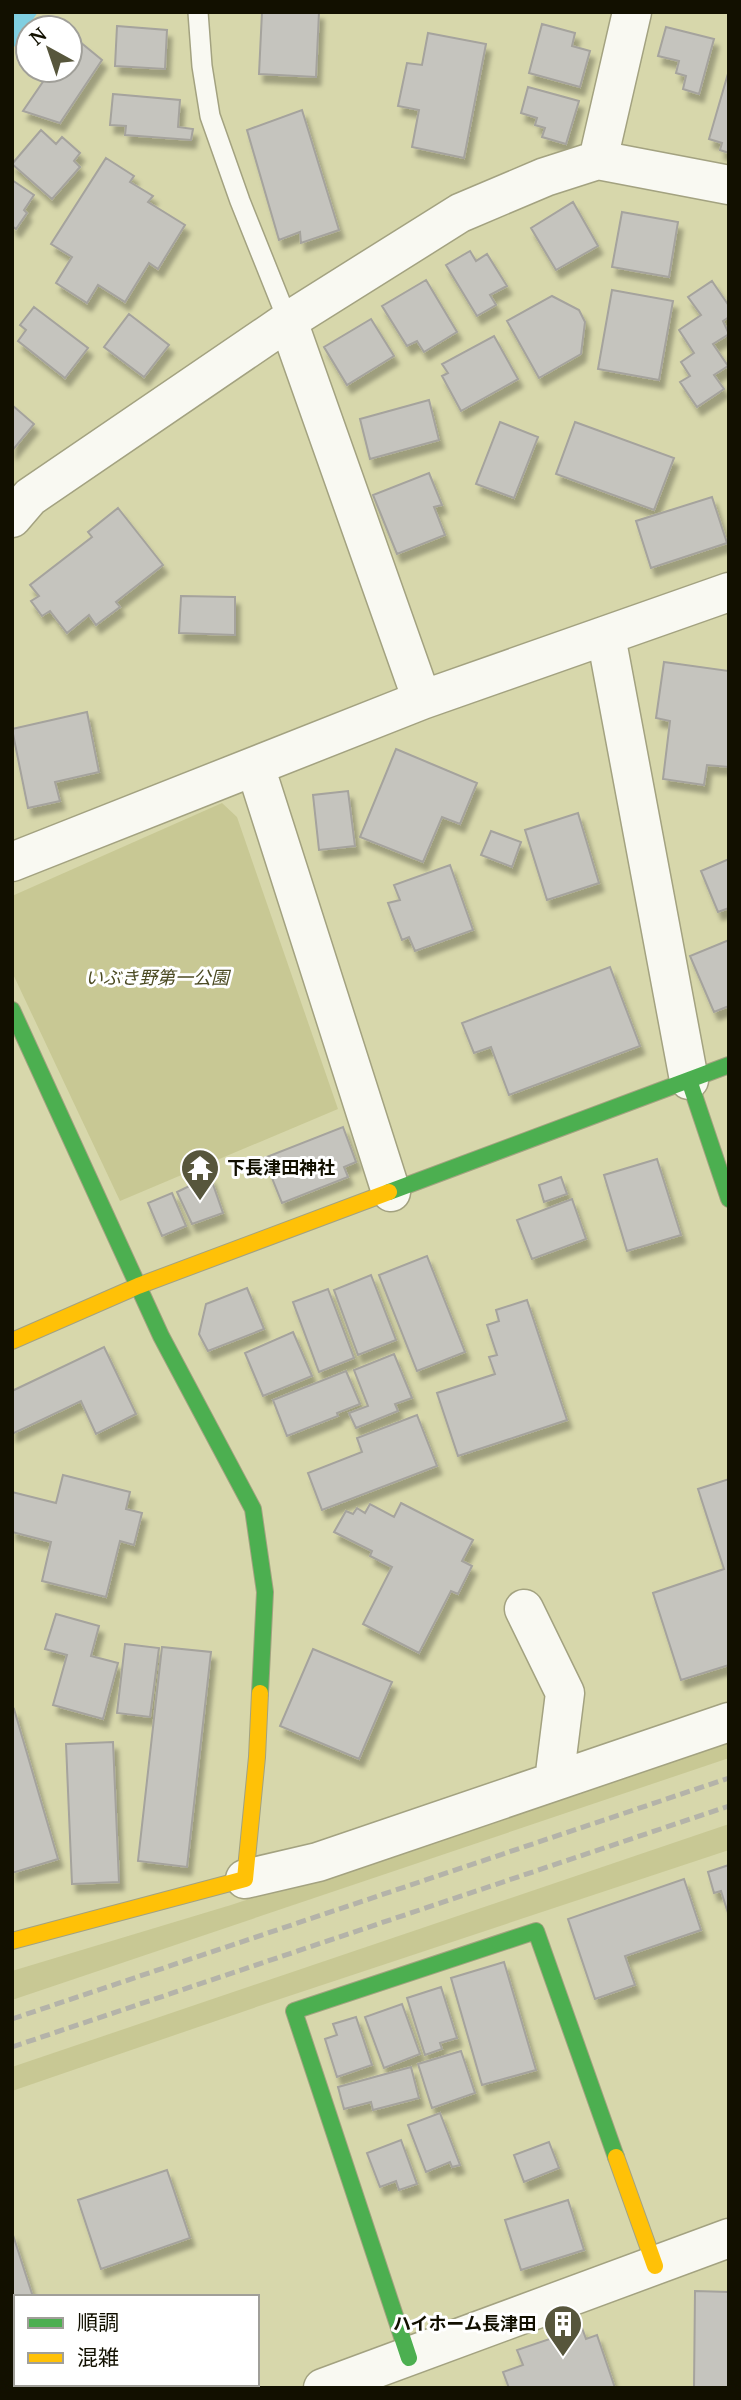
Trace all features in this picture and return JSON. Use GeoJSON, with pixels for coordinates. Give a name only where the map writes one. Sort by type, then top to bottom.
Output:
{"type":"FeatureCollection","features":[{"type":"Feature","properties":{"kind":"street"},"geometry":{"type":"LineString","coordinates":[[598,160],[632,12]]}},
{"type":"Feature","properties":{"kind":"street"},"geometry":{"type":"LineString","coordinates":[[12,518],[30,497],[288,321],[460,213],[545,177],[598,160],[729,185]]}},
{"type":"Feature","properties":{"kind":"street"},"geometry":{"type":"LineString","coordinates":[[288,321],[422,701]]}},
{"type":"Feature","properties":{"kind":"street"},"geometry":{"type":"LineString","coordinates":[[12,862],[422,701],[729,592]]}},
{"type":"Feature","properties":{"kind":"street"},"geometry":{"type":"LineString","coordinates":[[606,636],[689,1080],[729,1199]]}},
{"type":"Feature","properties":{"kind":"street"},"geometry":{"type":"LineString","coordinates":[[254,766],[391,1192]]}},
{"type":"Feature","properties":{"kind":"street"},"geometry":{"type":"LineString","coordinates":[[12,1010],[160,1336],[253,1509],[265,1592],[257,1757],[245,1879]]}},
{"type":"Feature","properties":{"kind":"street"},"geometry":{"type":"LineString","coordinates":[[12,1341],[138,1286],[729,1066]]}},
{"type":"Feature","properties":{"kind":"street"},"geometry":{"type":"LineString","coordinates":[[524,1609],[565,1693],[554,1781]]}},
{"type":"Feature","properties":{"kind":"street"},"geometry":{"type":"LineString","coordinates":[[12,1941],[318,1862],[729,1722]]}},
{"type":"Feature","properties":{"kind":"street"},"geometry":{"type":"LineString","coordinates":[[409,2358],[294,2011],[536,1931],[655,2266]]}},
{"type":"Feature","properties":{"kind":"street"},"geometry":{"type":"LineString","coordinates":[[323,2388],[729,2238]]}},
{"type":"Feature","properties":{"kind":"lane"},"geometry":{"type":"LineString","coordinates":[[198,12],[202,66],[210,116],[240,201],[288,321]]}},
{"type":"Feature","properties":{"kind":"green space","name":"いぶき野第一公園"},"geometry":{"type":"Polygon","coordinates":[[[222,803],[237,817],[338,1109],[120,1201],[12,972],[12,896],[222,803]]]}},
{"type":"Feature","properties":{"kind":"green space"},"geometry":{"type":"Polygon","coordinates":[[[729,1740],[729,1758],[12,2000],[12,1971],[231,1905],[729,1740]]]}},
{"type":"Feature","properties":{"kind":"green space"},"geometry":{"type":"Polygon","coordinates":[[[729,1824],[729,1850],[12,2091],[12,2067],[729,1824]]]}},
{"type":"Feature","properties":{"kind":"water"},"geometry":{"type":"Polygon","coordinates":[[[12,12],[38,12],[14,14],[12,50],[12,12]]]}},
{"type":"Feature","properties":{"kind":"building"},"geometry":{"type":"Polygon","coordinates":[[[262,12],[319,12],[316,77],[259,74],[262,12]]]}},
{"type":"Feature","properties":{"kind":"building"},"geometry":{"type":"Polygon","coordinates":[[[542,24],[575,33],[572,46],[590,51],[580,87],[529,73],[542,24]]]}},
{"type":"Feature","properties":{"kind":"building"},"geometry":{"type":"Polygon","coordinates":[[[117,26],[167,30],[165,69],[115,66],[117,26]]]}},
{"type":"Feature","properties":{"kind":"building"},"geometry":{"type":"Polygon","coordinates":[[[666,27],[714,39],[699,94],[683,89],[686,76],[676,73],[679,61],[658,56],[666,27]]]}},
{"type":"Feature","properties":{"kind":"building"},"geometry":{"type":"Polygon","coordinates":[[[428,33],[486,44],[464,158],[412,147],[419,110],[398,106],[407,63],[422,65],[428,33]]]}},
{"type":"Feature","properties":{"kind":"building"},"geometry":{"type":"Polygon","coordinates":[[[84,45],[102,60],[60,123],[23,111],[41,84],[84,84],[84,45]]]}},
{"type":"Feature","properties":{"kind":"building"},"geometry":{"type":"Polygon","coordinates":[[[729,70],[729,153],[720,150],[722,143],[709,139],[729,70]]]}},
{"type":"Feature","properties":{"kind":"building"},"geometry":{"type":"Polygon","coordinates":[[[528,87],[579,101],[566,144],[542,137],[545,128],[535,125],[537,118],[521,113],[528,87]]]}},
{"type":"Feature","properties":{"kind":"building"},"geometry":{"type":"Polygon","coordinates":[[[113,94],[180,100],[178,127],[193,129],[191,140],[125,135],[126,126],[110,125],[113,94]]]}},
{"type":"Feature","properties":{"kind":"building"},"geometry":{"type":"Polygon","coordinates":[[[302,110],[339,230],[301,243],[300,232],[279,240],[247,130],[302,110]]]}},
{"type":"Feature","properties":{"kind":"building"},"geometry":{"type":"Polygon","coordinates":[[[41,130],[56,144],[62,137],[80,153],[74,161],[80,167],[52,199],[12,164],[41,130]]]}},
{"type":"Feature","properties":{"kind":"building"},"geometry":{"type":"Polygon","coordinates":[[[106,158],[134,176],[130,182],[153,196],[148,202],[185,225],[158,269],[149,263],[125,302],[98,285],[87,303],[56,283],[72,257],[51,244],[106,158]]]}},
{"type":"Feature","properties":{"kind":"building"},"geometry":{"type":"Polygon","coordinates":[[[12,180],[34,195],[24,210],[27,213],[16,229],[12,226],[12,180]]]}},
{"type":"Feature","properties":{"kind":"building"},"geometry":{"type":"Polygon","coordinates":[[[573,202],[598,246],[556,270],[531,228],[573,202]]]}},
{"type":"Feature","properties":{"kind":"building"},"geometry":{"type":"Polygon","coordinates":[[[622,212],[678,222],[669,277],[612,267],[622,212]]]}},
{"type":"Feature","properties":{"kind":"building"},"geometry":{"type":"Polygon","coordinates":[[[470,251],[476,261],[487,254],[507,286],[490,295],[496,305],[477,316],[446,265],[470,251]]]}},
{"type":"Feature","properties":{"kind":"building"},"geometry":{"type":"Polygon","coordinates":[[[426,280],[457,332],[424,352],[417,341],[407,346],[382,306],[426,280]]]}},
{"type":"Feature","properties":{"kind":"building"},"geometry":{"type":"Polygon","coordinates":[[[712,281],[729,306],[729,317],[723,321],[729,334],[713,344],[728,366],[714,375],[724,389],[697,407],[680,382],[690,376],[681,362],[694,353],[679,330],[701,315],[688,297],[712,281]]]}},
{"type":"Feature","properties":{"kind":"building"},"geometry":{"type":"Polygon","coordinates":[[[612,290],[673,301],[659,380],[598,369],[612,290]]]}},
{"type":"Feature","properties":{"kind":"building"},"geometry":{"type":"Polygon","coordinates":[[[552,296],[579,310],[585,322],[581,354],[539,378],[507,321],[552,296]]]}},
{"type":"Feature","properties":{"kind":"building"},"geometry":{"type":"Polygon","coordinates":[[[34,307],[88,348],[65,378],[18,341],[26,330],[20,325],[34,307]]]}},
{"type":"Feature","properties":{"kind":"building"},"geometry":{"type":"Polygon","coordinates":[[[129,314],[169,345],[144,377],[104,347],[129,314]]]}},
{"type":"Feature","properties":{"kind":"building"},"geometry":{"type":"Polygon","coordinates":[[[371,319],[394,356],[347,385],[324,347],[371,319]]]}},
{"type":"Feature","properties":{"kind":"building"},"geometry":{"type":"Polygon","coordinates":[[[494,336],[518,379],[461,411],[442,376],[448,373],[442,364],[494,336]]]}},
{"type":"Feature","properties":{"kind":"building"},"geometry":{"type":"Polygon","coordinates":[[[429,400],[439,440],[370,459],[360,419],[429,400]]]}},
{"type":"Feature","properties":{"kind":"building"},"geometry":{"type":"Polygon","coordinates":[[[12,405],[34,424],[12,451],[12,405]]]}},
{"type":"Feature","properties":{"kind":"building"},"geometry":{"type":"Polygon","coordinates":[[[500,422],[538,437],[514,498],[476,484],[500,422]]]}},
{"type":"Feature","properties":{"kind":"building"},"geometry":{"type":"Polygon","coordinates":[[[575,422],[674,458],[654,510],[556,474],[575,422]]]}},
{"type":"Feature","properties":{"kind":"building"},"geometry":{"type":"Polygon","coordinates":[[[429,473],[442,505],[434,507],[445,535],[397,554],[373,495],[429,473]]]}},
{"type":"Feature","properties":{"kind":"building"},"geometry":{"type":"Polygon","coordinates":[[[712,497],[727,543],[651,568],[636,521],[712,497]]]}},
{"type":"Feature","properties":{"kind":"building"},"geometry":{"type":"Polygon","coordinates":[[[118,508],[163,565],[116,602],[120,607],[96,625],[89,615],[67,633],[50,611],[42,616],[31,601],[39,596],[30,585],[92,537],[88,532],[118,508]]]}},
{"type":"Feature","properties":{"kind":"building"},"geometry":{"type":"Polygon","coordinates":[[[181,596],[235,597],[235,635],[179,633],[181,596]]]}},
{"type":"Feature","properties":{"kind":"building"},"geometry":{"type":"Polygon","coordinates":[[[664,662],[729,671],[729,767],[707,765],[704,785],[663,779],[670,721],[656,718],[664,662]]]}},
{"type":"Feature","properties":{"kind":"building"},"geometry":{"type":"Polygon","coordinates":[[[87,712],[99,772],[55,782],[60,801],[28,808],[12,729],[87,712]]]}},
{"type":"Feature","properties":{"kind":"building"},"geometry":{"type":"Polygon","coordinates":[[[396,749],[477,783],[460,824],[442,817],[423,862],[360,837],[396,749]]]}},
{"type":"Feature","properties":{"kind":"building"},"geometry":{"type":"Polygon","coordinates":[[[348,791],[355,846],[319,850],[313,795],[348,791]]]}},
{"type":"Feature","properties":{"kind":"building"},"geometry":{"type":"Polygon","coordinates":[[[578,813],[599,883],[547,900],[525,830],[578,813]]]}},
{"type":"Feature","properties":{"kind":"building"},"geometry":{"type":"Polygon","coordinates":[[[491,831],[521,842],[512,867],[481,855],[491,831]]]}},
{"type":"Feature","properties":{"kind":"building"},"geometry":{"type":"Polygon","coordinates":[[[729,859],[729,908],[718,912],[701,871],[729,859]]]}},
{"type":"Feature","properties":{"kind":"building"},"geometry":{"type":"Polygon","coordinates":[[[450,865],[473,930],[415,951],[409,937],[402,940],[388,903],[400,900],[394,885],[450,865]]]}},
{"type":"Feature","properties":{"kind":"building"},"geometry":{"type":"Polygon","coordinates":[[[729,940],[729,1006],[714,1012],[690,956],[729,940]]]}},
{"type":"Feature","properties":{"kind":"building"},"geometry":{"type":"Polygon","coordinates":[[[610,967],[640,1046],[509,1095],[491,1047],[474,1053],[462,1023],[610,967]]]}},
{"type":"Feature","properties":{"kind":"building"},"geometry":{"type":"Polygon","coordinates":[[[343,1127],[356,1162],[344,1167],[348,1177],[282,1203],[264,1158],[343,1127]]]}},
{"type":"Feature","properties":{"kind":"building"},"geometry":{"type":"Polygon","coordinates":[[[657,1159],[681,1235],[627,1251],[604,1175],[657,1159]]]}},
{"type":"Feature","properties":{"kind":"building","name":"下長津田神社"},"geometry":{"type":"Polygon","coordinates":[[[210,1176],[223,1213],[192,1224],[177,1192],[210,1176]]]}},
{"type":"Feature","properties":{"kind":"building"},"geometry":{"type":"Polygon","coordinates":[[[561,1177],[567,1194],[544,1202],[539,1185],[561,1177]]]}},
{"type":"Feature","properties":{"kind":"building"},"geometry":{"type":"Polygon","coordinates":[[[172,1193],[186,1226],[162,1236],[148,1203],[172,1193]]]}},
{"type":"Feature","properties":{"kind":"building"},"geometry":{"type":"Polygon","coordinates":[[[572,1199],[586,1239],[532,1259],[517,1220],[572,1199]]]}},
{"type":"Feature","properties":{"kind":"building"},"geometry":{"type":"Polygon","coordinates":[[[427,1256],[465,1352],[417,1371],[379,1275],[427,1256]]]}},
{"type":"Feature","properties":{"kind":"building"},"geometry":{"type":"Polygon","coordinates":[[[371,1275],[396,1340],[358,1355],[334,1290],[371,1275]]]}},
{"type":"Feature","properties":{"kind":"building"},"geometry":{"type":"Polygon","coordinates":[[[247,1288],[264,1329],[208,1351],[199,1334],[206,1304],[247,1288]]]}},
{"type":"Feature","properties":{"kind":"building"},"geometry":{"type":"Polygon","coordinates":[[[328,1289],[354,1358],[319,1372],[293,1302],[328,1289]]]}},
{"type":"Feature","properties":{"kind":"building"},"geometry":{"type":"Polygon","coordinates":[[[527,1300],[567,1420],[458,1456],[437,1393],[495,1374],[489,1357],[497,1355],[487,1325],[499,1321],[496,1310],[527,1300]]]}},
{"type":"Feature","properties":{"kind":"building"},"geometry":{"type":"Polygon","coordinates":[[[293,1332],[312,1376],[263,1396],[245,1353],[293,1332]]]}},
{"type":"Feature","properties":{"kind":"building"},"geometry":{"type":"Polygon","coordinates":[[[104,1347],[136,1414],[96,1434],[81,1401],[12,1434],[12,1391],[104,1347]]]}},
{"type":"Feature","properties":{"kind":"building"},"geometry":{"type":"Polygon","coordinates":[[[394,1354],[412,1398],[395,1404],[398,1411],[356,1428],[349,1413],[368,1406],[354,1370],[394,1354]]]}},
{"type":"Feature","properties":{"kind":"building"},"geometry":{"type":"Polygon","coordinates":[[[346,1371],[360,1404],[337,1413],[338,1416],[287,1436],[273,1400],[346,1371]]]}},
{"type":"Feature","properties":{"kind":"building"},"geometry":{"type":"Polygon","coordinates":[[[417,1415],[437,1466],[322,1510],[308,1473],[362,1452],[357,1438],[417,1415]]]}},
{"type":"Feature","properties":{"kind":"building"},"geometry":{"type":"Polygon","coordinates":[[[63,1475],[130,1492],[126,1509],[142,1513],[134,1545],[120,1541],[106,1597],[42,1581],[51,1542],[12,1532],[12,1492],[56,1503],[63,1475]]]}},
{"type":"Feature","properties":{"kind":"building"},"geometry":{"type":"Polygon","coordinates":[[[729,1479],[729,1665],[681,1680],[653,1593],[724,1569],[698,1489],[729,1479]]]}},
{"type":"Feature","properties":{"kind":"building"},"geometry":{"type":"Polygon","coordinates":[[[401,1503],[473,1540],[462,1561],[472,1566],[458,1594],[451,1591],[419,1653],[363,1624],[392,1567],[370,1556],[372,1551],[334,1532],[346,1511],[353,1514],[357,1508],[365,1513],[370,1504],[394,1517],[401,1503]]]}},
{"type":"Feature","properties":{"kind":"building"},"geometry":{"type":"Polygon","coordinates":[[[56,1614],[99,1626],[91,1656],[118,1663],[103,1719],[53,1705],[67,1655],[45,1649],[56,1614]]]}},
{"type":"Feature","properties":{"kind":"building"},"geometry":{"type":"Polygon","coordinates":[[[125,1644],[159,1648],[150,1717],[117,1713],[125,1644]]]}},
{"type":"Feature","properties":{"kind":"building"},"geometry":{"type":"Polygon","coordinates":[[[162,1647],[211,1652],[187,1867],[138,1861],[162,1647]]]}},
{"type":"Feature","properties":{"kind":"building"},"geometry":{"type":"Polygon","coordinates":[[[313,1649],[392,1682],[359,1759],[280,1726],[313,1649]]]}},
{"type":"Feature","properties":{"kind":"building"},"geometry":{"type":"Polygon","coordinates":[[[14,1709],[58,1859],[12,1873],[12,1710],[14,1709]]]}},
{"type":"Feature","properties":{"kind":"building"},"geometry":{"type":"Polygon","coordinates":[[[113,1742],[119,1882],[72,1884],[66,1744],[113,1742]]]}},
{"type":"Feature","properties":{"kind":"building"},"geometry":{"type":"Polygon","coordinates":[[[729,1865],[728,1913],[721,1891],[714,1893],[708,1872],[729,1865]]]}},
{"type":"Feature","properties":{"kind":"building"},"geometry":{"type":"Polygon","coordinates":[[[684,1879],[701,1930],[625,1956],[635,1985],[595,1999],[568,1919],[684,1879]]]}},
{"type":"Feature","properties":{"kind":"building"},"geometry":{"type":"Polygon","coordinates":[[[504,1962],[536,2070],[482,2085],[451,1978],[504,1962]]]}},
{"type":"Feature","properties":{"kind":"building"},"geometry":{"type":"Polygon","coordinates":[[[441,1987],[457,2038],[440,2043],[442,2049],[425,2055],[407,1998],[441,1987]]]}},
{"type":"Feature","properties":{"kind":"building"},"geometry":{"type":"Polygon","coordinates":[[[402,2004],[420,2054],[384,2068],[365,2017],[402,2004]]]}},
{"type":"Feature","properties":{"kind":"building"},"geometry":{"type":"Polygon","coordinates":[[[356,2017],[372,2065],[337,2077],[325,2039],[337,2035],[333,2024],[356,2017]]]}},
{"type":"Feature","properties":{"kind":"building"},"geometry":{"type":"Polygon","coordinates":[[[461,2051],[475,2093],[432,2108],[418,2064],[461,2051]]]}},
{"type":"Feature","properties":{"kind":"building"},"geometry":{"type":"Polygon","coordinates":[[[411,2067],[419,2098],[373,2110],[371,2102],[344,2109],[338,2087],[411,2067]]]}},
{"type":"Feature","properties":{"kind":"building"},"geometry":{"type":"Polygon","coordinates":[[[440,2113],[460,2165],[452,2167],[450,2162],[426,2172],[408,2125],[440,2113]]]}},
{"type":"Feature","properties":{"kind":"building"},"geometry":{"type":"Polygon","coordinates":[[[401,2140],[417,2184],[399,2190],[396,2181],[380,2187],[367,2153],[401,2140]]]}},
{"type":"Feature","properties":{"kind":"building"},"geometry":{"type":"Polygon","coordinates":[[[549,2142],[559,2168],[524,2182],[514,2155],[549,2142]]]}},
{"type":"Feature","properties":{"kind":"building"},"geometry":{"type":"Polygon","coordinates":[[[167,2170],[190,2238],[101,2269],[78,2200],[167,2170]]]}},
{"type":"Feature","properties":{"kind":"building"},"geometry":{"type":"Polygon","coordinates":[[[568,2200],[584,2250],[521,2270],[505,2220],[568,2200]]]}},
{"type":"Feature","properties":{"kind":"building"},"geometry":{"type":"Polygon","coordinates":[[[12,2232],[32,2295],[14,2295],[14,2386],[62,2388],[12,2388],[12,2232]]]}},
{"type":"Feature","properties":{"kind":"building"},"geometry":{"type":"Polygon","coordinates":[[[695,2291],[729,2292],[729,2388],[694,2388],[695,2291]]]}},
{"type":"Feature","properties":{"kind":"building","name":"ハイホーム長津田"},"geometry":{"type":"Polygon","coordinates":[[[582,2328],[586,2339],[597,2335],[615,2388],[509,2388],[503,2372],[523,2365],[517,2350],[582,2328]]]}},
{"type":"Feature","properties":{"kind":"railway"},"geometry":{"type":"LineString","coordinates":[[12,2019],[729,1778]]}},
{"type":"Feature","properties":{"kind":"railway"},"geometry":{"type":"LineString","coordinates":[[12,2047],[729,1806]]}},
{"type":"Feature","properties":{"kind":"traffic: fast"},"geometry":{"type":"LineString","coordinates":[[12,1010],[161,1336],[253,1509],[265,1592],[260,1693]]}},
{"type":"Feature","properties":{"kind":"traffic: fast"},"geometry":{"type":"LineString","coordinates":[[389,1192],[729,1065]]}},
{"type":"Feature","properties":{"kind":"traffic: fast"},"geometry":{"type":"LineString","coordinates":[[689,1080],[729,1199]]}},
{"type":"Feature","properties":{"kind":"traffic: fast"},"geometry":{"type":"LineString","coordinates":[[409,2358],[294,2011],[536,1931],[616,2157]]}},
{"type":"Feature","properties":{"kind":"traffic: slow"},"geometry":{"type":"LineString","coordinates":[[12,1341],[138,1286],[389,1192]]}},
{"type":"Feature","properties":{"kind":"traffic: slow"},"geometry":{"type":"LineString","coordinates":[[12,1941],[245,1879],[257,1757],[260,1693]]}},
{"type":"Feature","properties":{"kind":"traffic: slow"},"geometry":{"type":"LineString","coordinates":[[616,2157],[655,2266]]}},
{"type":"Feature","properties":{"kind":"place","name":"下長津田神社"},"geometry":{"type":"Point","coordinates":[200,1202]}},
{"type":"Feature","properties":{"kind":"place","name":"ハイホーム長津田"},"geometry":{"type":"Point","coordinates":[563,2358]}}]}
